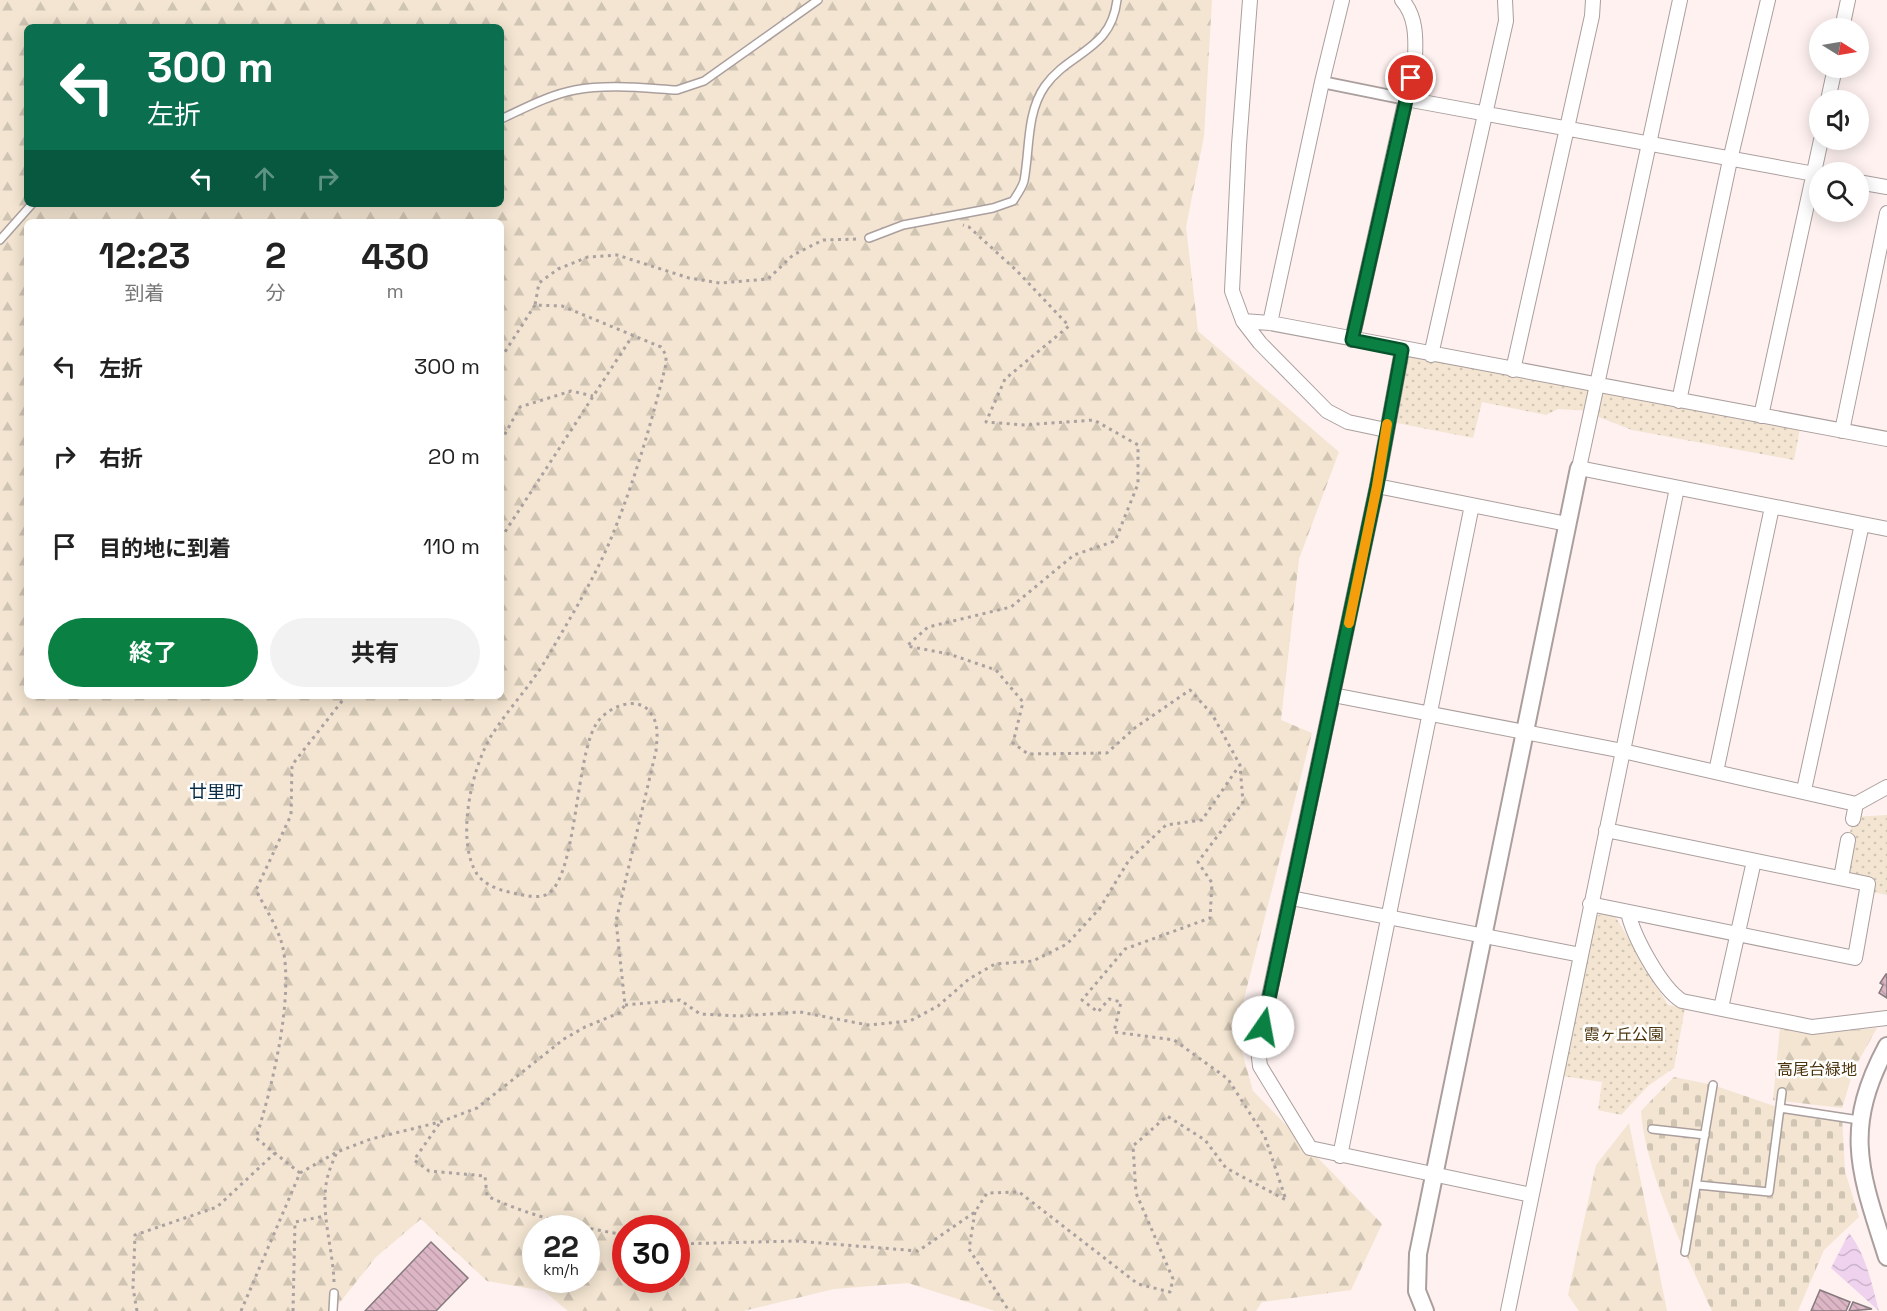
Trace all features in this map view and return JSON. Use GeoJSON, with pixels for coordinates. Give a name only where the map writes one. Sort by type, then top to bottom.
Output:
{"type":"FeatureCollection","features":[{"type":"Feature","properties":{"kind":"street"},"geometry":{"type":"LineString","coordinates":[[1250,0],[1232,291],[1243,321],[1260,343],[1327,411],[1348,422],[1386,430]]}},
{"type":"Feature","properties":{"kind":"street"},"geometry":{"type":"LineString","coordinates":[[1270,323],[1342,0]]}},
{"type":"Feature","properties":{"kind":"street"},"geometry":{"type":"LineString","coordinates":[[1352,340],[1415,58],[1416,38],[1412,16],[1402,0]]}},
{"type":"Feature","properties":{"kind":"street"},"geometry":{"type":"LineString","coordinates":[[1431,355],[1506,21],[1505,0]]}},
{"type":"Feature","properties":{"kind":"street"},"geometry":{"type":"LineString","coordinates":[[1513,370],[1592,16],[1593,0]]}},
{"type":"Feature","properties":{"kind":"street"},"geometry":{"type":"LineString","coordinates":[[1425,1311],[1417,1290],[1416,1275],[1434,1175],[1485,936],[1567,524],[1680,0]]}},
{"type":"Feature","properties":{"kind":"street"},"geometry":{"type":"LineString","coordinates":[[1679,401],[1730,160],[1768,0]]}},
{"type":"Feature","properties":{"kind":"street"},"geometry":{"type":"LineString","coordinates":[[1844,18],[1848,0]]}},
{"type":"Feature","properties":{"kind":"street"},"geometry":{"type":"LineString","coordinates":[[1322,82],[1567,130],[1809,173]]}},
{"type":"Feature","properties":{"kind":"street"},"geometry":{"type":"LineString","coordinates":[[1869,184],[1887,188]]}},
{"type":"Feature","properties":{"kind":"street"},"geometry":{"type":"LineString","coordinates":[[1761,416],[1809,209]]}},
{"type":"Feature","properties":{"kind":"street"},"geometry":{"type":"LineString","coordinates":[[1842,431],[1887,213]]}},
{"type":"Feature","properties":{"kind":"street"},"geometry":{"type":"LineString","coordinates":[[1243,321],[1270,323],[1402,350],[1887,439]]}},
{"type":"Feature","properties":{"kind":"street"},"geometry":{"type":"LineString","coordinates":[[1402,350],[1377,486],[1258,1049],[1260,1066],[1310,1148],[1531,1195]]}},
{"type":"Feature","properties":{"kind":"street"},"geometry":{"type":"LineString","coordinates":[[1579,468],[1887,529]]}},
{"type":"Feature","properties":{"kind":"street"},"geometry":{"type":"LineString","coordinates":[[1377,486],[1567,524]]}},
{"type":"Feature","properties":{"kind":"street"},"geometry":{"type":"LineString","coordinates":[[1508,1311],[1677,488]]}},
{"type":"Feature","properties":{"kind":"street"},"geometry":{"type":"LineString","coordinates":[[1340,1156],[1472,505]]}},
{"type":"Feature","properties":{"kind":"street"},"geometry":{"type":"LineString","coordinates":[[1716,772],[1772,507]]}},
{"type":"Feature","properties":{"kind":"street"},"geometry":{"type":"LineString","coordinates":[[1804,790],[1862,524]]}},
{"type":"Feature","properties":{"kind":"street"},"geometry":{"type":"LineString","coordinates":[[1334,694],[1623,751],[1804,790],[1856,804],[1887,787]]}},
{"type":"Feature","properties":{"kind":"street"},"geometry":{"type":"LineString","coordinates":[[1853,819],[1856,804]]}},
{"type":"Feature","properties":{"kind":"street"},"geometry":{"type":"LineString","coordinates":[[1590,904],[1855,958],[1868,884],[1606,830]]}},
{"type":"Feature","properties":{"kind":"street"},"geometry":{"type":"LineString","coordinates":[[1841,878],[1848,840]]}},
{"type":"Feature","properties":{"kind":"street"},"geometry":{"type":"LineString","coordinates":[[1721,1008],[1754,861]]}},
{"type":"Feature","properties":{"kind":"street"},"geometry":{"type":"LineString","coordinates":[[1291,898],[1581,955]]}},
{"type":"Feature","properties":{"kind":"street"},"geometry":{"type":"LineString","coordinates":[[1628,912],[1632,928],[1672,995],[1682,1001],[1812,1027],[1887,1018]]}},
{"type":"Feature","properties":{"kind":"street"},"geometry":{"type":"LineString","coordinates":[[1887,1046],[1882,1063],[1865,1094],[1859,1120],[1857,1144],[1870,1203],[1887,1257]]}},
{"type":"Feature","properties":{"kind":"lane"},"geometry":{"type":"LineString","coordinates":[[504,118],[537,102],[573,90],[598,87],[677,90],[689,87],[704,81],[818,0]]}},
{"type":"Feature","properties":{"kind":"lane"},"geometry":{"type":"LineString","coordinates":[[869,238],[903,225],[993,208],[1013,201],[1024,182],[1028,142],[1039,96],[1056,75],[1102,39],[1115,14],[1117,0]]}},
{"type":"Feature","properties":{"kind":"lane"},"geometry":{"type":"LineString","coordinates":[[0,240],[29,207]]}},
{"type":"Feature","properties":{"kind":"lane"},"geometry":{"type":"LineString","coordinates":[[1684,1252],[1698,1185],[1713,1085]]}},
{"type":"Feature","properties":{"kind":"lane"},"geometry":{"type":"LineString","coordinates":[[1698,1185],[1768,1192],[1782,1092]]}},
{"type":"Feature","properties":{"kind":"lane"},"geometry":{"type":"LineString","coordinates":[[1780,1108],[1859,1120]]}},
{"type":"Feature","properties":{"kind":"lane"},"geometry":{"type":"LineString","coordinates":[[1652,1129],[1705,1135]]}},
{"type":"Feature","properties":{"kind":"lane"},"geometry":{"type":"LineString","coordinates":[[333,1311],[334,1293]]}},
{"type":"Feature","properties":{"kind":"path"},"geometry":{"type":"LineString","coordinates":[[944,217],[969,227],[1017,271],[1069,326],[1005,379],[986,422],[1024,425],[1094,420],[1138,445],[1138,484],[1115,541],[1074,555],[1011,607],[928,627],[907,646],[949,654],[996,670],[1023,702],[1013,743],[1028,754],[1107,753],[1136,727],[1190,690],[1212,714],[1240,765],[1243,802],[1198,862],[1212,883],[1210,918],[1125,949],[1082,1000],[1098,1012],[1109,999],[1121,1002],[1114,1032],[1174,1040],[1228,1080],[1265,1137],[1286,1200],[1226,1168],[1205,1140],[1167,1116],[1133,1146],[1136,1193],[1173,1279],[1170,1292],[1138,1284],[1019,1192],[987,1193],[975,1212],[969,1250],[1009,1311]]}},
{"type":"Feature","properties":{"kind":"path"},"geometry":{"type":"LineString","coordinates":[[504,353],[535,305],[539,283],[558,269],[588,257],[617,255],[689,278],[720,283],[768,279],[794,255],[823,240],[869,238]]}},
{"type":"Feature","properties":{"kind":"path"},"geometry":{"type":"LineString","coordinates":[[241,1311],[300,1173],[337,1152],[371,1139],[440,1122],[477,1108],[564,1039],[619,1013],[625,1005],[616,921],[656,751],[657,730],[652,714],[637,704],[627,703],[615,707],[596,723],[586,748],[565,861],[552,891],[546,896],[517,894],[485,883],[470,858],[465,824],[469,797],[492,735],[547,658],[612,537],[666,364],[666,355],[661,347],[562,306],[535,305]]}},
{"type":"Feature","properties":{"kind":"path"},"geometry":{"type":"LineString","coordinates":[[504,533],[633,335]]}},
{"type":"Feature","properties":{"kind":"path"},"geometry":{"type":"LineString","coordinates":[[504,436],[520,407],[571,391],[593,396]]}},
{"type":"Feature","properties":{"kind":"path"},"geometry":{"type":"LineString","coordinates":[[300,1173],[256,1138],[267,1106],[286,998],[282,943],[256,890],[291,815],[292,765],[344,699]]}},
{"type":"Feature","properties":{"kind":"path"},"geometry":{"type":"LineString","coordinates":[[625,1005],[680,1000],[700,1014],[739,1016],[800,1012],[868,1025],[910,1022],[938,1006],[969,979],[995,964],[1033,961],[1067,944],[1100,908],[1129,860],[1167,825],[1202,820],[1240,765]]}},
{"type":"Feature","properties":{"kind":"path"},"geometry":{"type":"LineString","coordinates":[[440,1122],[414,1160],[429,1171],[485,1176],[487,1196],[503,1204],[575,1226],[612,1233]]}},
{"type":"Feature","properties":{"kind":"path"},"geometry":{"type":"LineString","coordinates":[[334,1293],[334,1260],[325,1216],[327,1180],[337,1152]]}},
{"type":"Feature","properties":{"kind":"path"},"geometry":{"type":"LineString","coordinates":[[137,1311],[133,1288],[135,1235],[217,1207],[275,1153]]}},
{"type":"Feature","properties":{"kind":"path"},"geometry":{"type":"LineString","coordinates":[[690,1244],[796,1241],[918,1251],[975,1212]]}},
{"type":"Feature","properties":{"kind":"path"},"geometry":{"type":"LineString","coordinates":[[293,1311],[295,1222],[325,1216]]}},
{"type":"Feature","properties":{"kind":"green space"},"geometry":{"type":"Polygon","coordinates":[[[0,0],[1212,0],[1204,136],[1186,227],[1198,331],[1339,452],[1299,559],[1281,720],[1312,733],[1236,1030],[1253,1091],[1382,1224],[1351,1290],[1262,1302],[1256,1311],[995,1311],[908,1283],[834,1289],[743,1311],[568,1311],[546,1293],[600,1293],[600,1215],[522,1215],[522,1287],[487,1281],[421,1219],[376,1257],[333,1311],[0,1311],[0,0]]]}},
{"type":"Feature","properties":{"kind":"green space"},"geometry":{"type":"Polygon","coordinates":[[[1402,350],[1801,423],[1794,460],[1632,430],[1591,414],[1591,411],[1558,409],[1546,415],[1482,402],[1473,438],[1387,421],[1402,350]]]}},
{"type":"Feature","properties":{"kind":"green space"},"geometry":{"type":"Polygon","coordinates":[[[1887,815],[1887,895],[1867,891],[1841,878],[1853,817],[1887,815]]]}},
{"type":"Feature","properties":{"kind":"green space","name":"霞ヶ丘公園"},"geometry":{"type":"Polygon","coordinates":[[[1604,913],[1615,916],[1668,1005],[1685,1008],[1674,1068],[1648,1086],[1621,1115],[1598,1110],[1602,1082],[1562,1076],[1594,917],[1604,913]]]}},
{"type":"Feature","properties":{"kind":"green space","name":"高尾台緑地"},"geometry":{"type":"Polygon","coordinates":[[[1780,1027],[1808,1034],[1877,1028],[1854,1069],[1842,1108],[1773,1100],[1780,1027]]]}},
{"type":"Feature","properties":{"kind":"green space"},"geometry":{"type":"Polygon","coordinates":[[[1674,1077],[1713,1085],[1780,1108],[1842,1117],[1845,1171],[1859,1217],[1824,1250],[1798,1311],[1712,1311],[1668,1212],[1658,1186],[1644,1135],[1641,1111],[1674,1077]]]}},
{"type":"Feature","properties":{"kind":"green space"},"geometry":{"type":"Polygon","coordinates":[[[1629,1123],[1667,1311],[1579,1311],[1568,1295],[1596,1165],[1629,1123]]]}},
{"type":"Feature","properties":{"kind":"water"},"geometry":{"type":"Polygon","coordinates":[[[1849,1233],[1864,1260],[1879,1311],[1831,1268],[1849,1233]]]}},
{"type":"Feature","properties":{"kind":"building"},"geometry":{"type":"Polygon","coordinates":[[[1886,974],[1887,998],[1879,993],[1883,985],[1880,983],[1886,974]]]}},
{"type":"Feature","properties":{"kind":"building"},"geometry":{"type":"Polygon","coordinates":[[[431,1242],[468,1278],[436,1311],[365,1311],[431,1242]]]}},
{"type":"Feature","properties":{"kind":"building"},"geometry":{"type":"Polygon","coordinates":[[[1820,1290],[1850,1302],[1846,1311],[1811,1311],[1820,1290]]]}},
{"type":"Feature","properties":{"kind":"building"},"geometry":{"type":"Polygon","coordinates":[[[1853,1302],[1872,1309],[1849,1311],[1853,1302]]]}},
{"type":"Feature","properties":{"kind":"slow traffic"},"geometry":{"type":"LineString","coordinates":[[1349,623],[1377,486],[1387,424]]}},
{"type":"Feature","properties":{"kind":"district","name":"廿里町"},"geometry":{"type":"Point","coordinates":[216,792]}},
{"type":"Feature","properties":{"kind":"route"},"geometry":{"type":"LineString","coordinates":[[1263,1027],[1377,486],[1402,350],[1352,340],[1411,78]]}}]}
